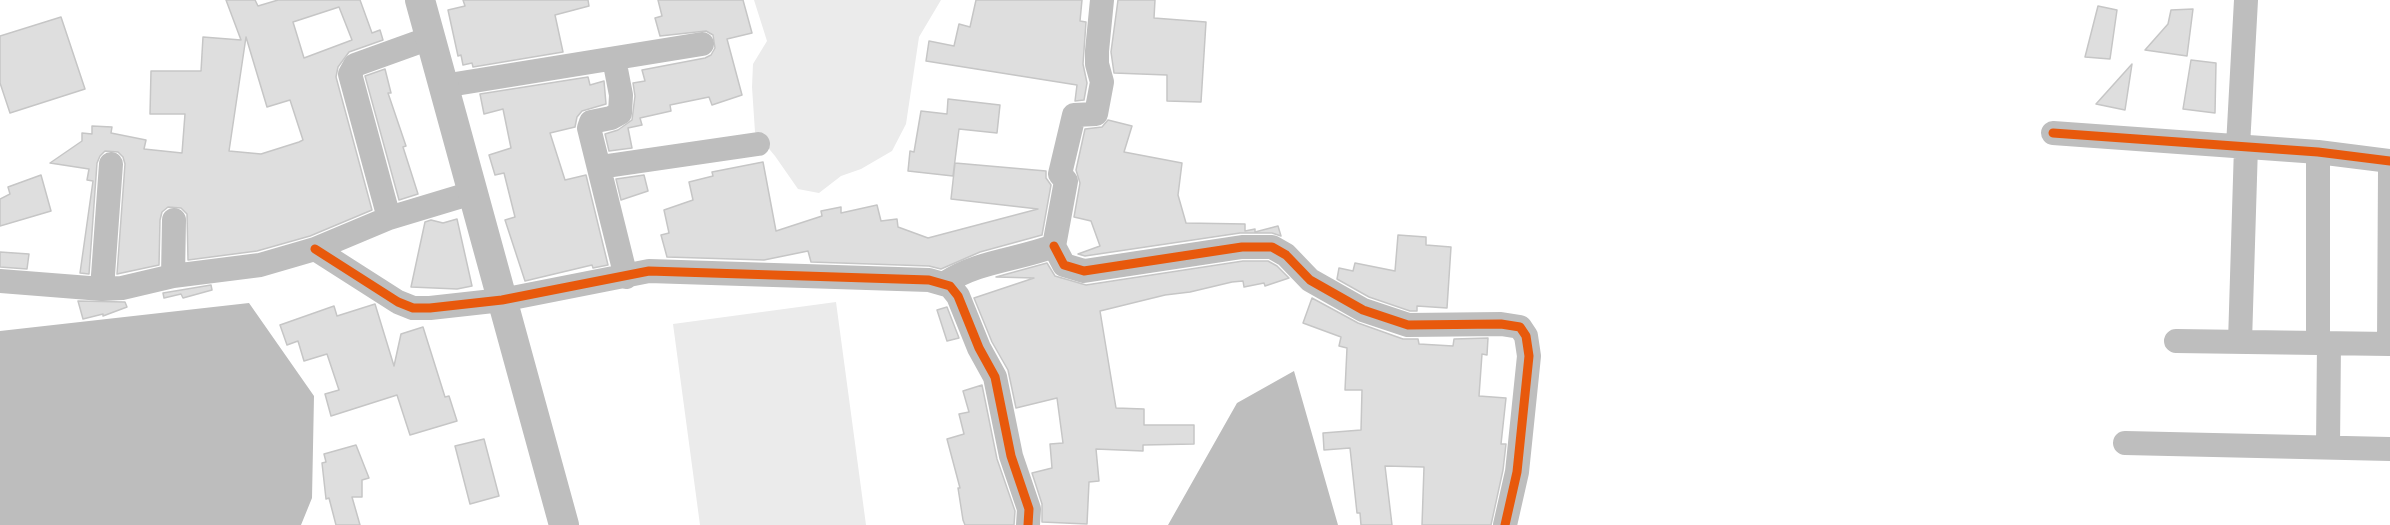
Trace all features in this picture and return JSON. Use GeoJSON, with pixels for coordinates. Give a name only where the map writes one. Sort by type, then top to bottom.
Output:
{"type":"FeatureCollection","features":[{"type":"Feature","properties":{"kind":"main road"},"geometry":{"type":"LineString","coordinates":[[420,0],[564,525]]}},
{"type":"Feature","properties":{"kind":"street"},"geometry":{"type":"LineString","coordinates":[[1102,0],[1097,51],[1097,64],[1102,82],[1096,114],[1074,115],[1060,174],[1066,181],[1054,246],[1064,266],[1084,272],[1242,247],[1272,247],[1286,255],[1311,280],[1364,310],[1408,325],[1501,324],[1520,327],[1526,336],[1528,356],[1517,472],[1505,525]]}},
{"type":"Feature","properties":{"kind":"street"},"geometry":{"type":"LineString","coordinates":[[2240,342],[2246,0]]}},
{"type":"Feature","properties":{"kind":"street"},"geometry":{"type":"LineString","coordinates":[[389,218],[350,74],[355,65],[430,38]]}},
{"type":"Feature","properties":{"kind":"street"},"geometry":{"type":"LineString","coordinates":[[443,86],[702,44]]}},
{"type":"Feature","properties":{"kind":"street"},"geometry":{"type":"LineString","coordinates":[[614,59],[621,95],[620,113],[612,118],[591,122],[589,128],[626,277]]}},
{"type":"Feature","properties":{"kind":"street"},"geometry":{"type":"LineString","coordinates":[[2053,133],[2318,152],[2390,161]]}},
{"type":"Feature","properties":{"kind":"street"},"geometry":{"type":"LineString","coordinates":[[600,167],[758,144]]}},
{"type":"Feature","properties":{"kind":"street"},"geometry":{"type":"LineString","coordinates":[[2318,152],[2328,447]]}},
{"type":"Feature","properties":{"kind":"street"},"geometry":{"type":"LineString","coordinates":[[102,289],[111,164]]}},
{"type":"Feature","properties":{"kind":"street"},"geometry":{"type":"LineString","coordinates":[[2176,341],[2390,344],[2390,170]]}},
{"type":"Feature","properties":{"kind":"street"},"geometry":{"type":"LineString","coordinates":[[0,281],[102,289],[122,288],[173,276],[260,265],[315,249],[389,218],[472,192]]}},
{"type":"Feature","properties":{"kind":"street"},"geometry":{"type":"LineString","coordinates":[[173,276],[174,220]]}},
{"type":"Feature","properties":{"kind":"street"},"geometry":{"type":"LineString","coordinates":[[945,283],[974,268],[1025,256],[1054,246]]}},
{"type":"Feature","properties":{"kind":"street"},"geometry":{"type":"LineString","coordinates":[[315,249],[398,303],[413,308],[502,300],[649,271],[929,280],[945,283],[958,296],[979,348],[995,377],[1011,456],[1029,509],[1028,525]]}},
{"type":"Feature","properties":{"kind":"street"},"geometry":{"type":"LineString","coordinates":[[2125,443],[2390,449]]}},
{"type":"Feature","properties":{"kind":"shaded area"},"geometry":{"type":"Polygon","coordinates":[[[754,0],[941,0],[919,37],[906,124],[892,151],[861,169],[841,176],[819,193],[798,189],[755,132],[753,64],[767,41],[754,0]]]}},
{"type":"Feature","properties":{"kind":"shaded area"},"geometry":{"type":"Polygon","coordinates":[[[836,302],[866,525],[700,525],[673,324],[836,302]]]}},
{"type":"Feature","properties":{"kind":"shaded area"},"geometry":{"type":"Polygon","coordinates":[[[249,303],[314,396],[312,498],[301,525],[0,525],[0,331],[249,303]]]}},
{"type":"Feature","properties":{"kind":"shaded area"},"geometry":{"type":"Polygon","coordinates":[[[1294,371],[1338,525],[1168,525],[1237,403],[1294,371]]]}},
{"type":"Feature","properties":{"kind":"building"},"geometry":{"type":"Polygon","coordinates":[[[226,0],[255,0],[258,6],[278,0],[360,0],[372,33],[380,30],[383,40],[349,52],[338,67],[336,77],[372,210],[310,236],[257,251],[188,260],[187,214],[181,208],[168,207],[162,212],[160,220],[159,265],[117,274],[125,164],[118,152],[105,151],[97,163],[89,274],[80,273],[93,181],[87,180],[89,169],[50,163],[82,141],[82,133],[92,134],[92,126],[112,127],[111,133],[146,140],[144,149],[182,153],[185,114],[150,114],[151,71],[201,71],[203,37],[241,40],[226,0]],[[339,7],[293,22],[304,58],[352,40],[339,7]],[[246,37],[229,151],[261,154],[303,140],[290,100],[267,107],[246,37]]]}},
{"type":"Feature","properties":{"kind":"building"},"geometry":{"type":"Polygon","coordinates":[[[463,0],[588,0],[589,6],[555,15],[563,52],[473,67],[472,63],[463,65],[461,55],[458,56],[448,10],[465,6],[463,0]]]}},
{"type":"Feature","properties":{"kind":"building"},"geometry":{"type":"Polygon","coordinates":[[[658,0],[743,0],[752,33],[727,39],[742,95],[712,105],[709,97],[670,105],[671,111],[640,118],[642,125],[628,128],[632,148],[609,151],[605,134],[618,130],[632,120],[635,96],[633,83],[645,81],[642,70],[705,58],[711,55],[715,48],[713,35],[706,31],[660,36],[655,18],[662,16],[658,0]]]}},
{"type":"Feature","properties":{"kind":"building"},"geometry":{"type":"Polygon","coordinates":[[[976,0],[1082,0],[1080,21],[1086,22],[1083,64],[1087,83],[1084,100],[1075,101],[1077,85],[926,61],[929,41],[954,46],[959,24],[970,27],[976,0]]]}},
{"type":"Feature","properties":{"kind":"building"},"geometry":{"type":"Polygon","coordinates":[[[1118,0],[1155,0],[1154,18],[1206,22],[1201,102],[1167,101],[1167,75],[1114,73],[1111,52],[1118,0]]]}},
{"type":"Feature","properties":{"kind":"building"},"geometry":{"type":"Polygon","coordinates":[[[2098,6],[2117,10],[2110,59],[2085,57],[2098,6]]]}},
{"type":"Feature","properties":{"kind":"building"},"geometry":{"type":"Polygon","coordinates":[[[2193,9],[2187,56],[2145,50],[2168,24],[2171,10],[2193,9]]]}},
{"type":"Feature","properties":{"kind":"building"},"geometry":{"type":"Polygon","coordinates":[[[61,17],[85,89],[10,113],[0,83],[0,36],[61,17]]]}},
{"type":"Feature","properties":{"kind":"building"},"geometry":{"type":"Polygon","coordinates":[[[2191,60],[2216,63],[2215,113],[2183,109],[2191,60]]]}},
{"type":"Feature","properties":{"kind":"building"},"geometry":{"type":"Polygon","coordinates":[[[2132,64],[2125,110],[2096,104],[2132,64]]]}},
{"type":"Feature","properties":{"kind":"building"},"geometry":{"type":"Polygon","coordinates":[[[385,69],[391,93],[388,93],[406,146],[403,147],[418,194],[399,200],[365,76],[385,69]]]}},
{"type":"Feature","properties":{"kind":"building"},"geometry":{"type":"Polygon","coordinates":[[[588,77],[590,85],[604,81],[606,104],[582,111],[577,117],[575,127],[550,133],[565,180],[586,175],[608,265],[593,268],[592,265],[525,281],[505,220],[515,217],[504,173],[495,175],[489,155],[511,148],[503,109],[484,114],[480,94],[588,77]]]}},
{"type":"Feature","properties":{"kind":"building"},"geometry":{"type":"Polygon","coordinates":[[[948,99],[1000,105],[997,133],[959,129],[953,176],[908,171],[910,151],[914,152],[921,111],[947,114],[948,99]]]}},
{"type":"Feature","properties":{"kind":"building"},"geometry":{"type":"Polygon","coordinates":[[[1108,120],[1132,126],[1124,152],[1182,163],[1178,195],[1186,223],[1245,224],[1245,231],[1255,229],[1255,232],[1278,226],[1281,236],[1272,233],[1240,233],[1085,256],[1078,254],[1100,246],[1091,221],[1074,217],[1080,183],[1076,170],[1085,129],[1102,127],[1108,120]]]}},
{"type":"Feature","properties":{"kind":"building"},"geometry":{"type":"Polygon","coordinates":[[[763,162],[776,231],[822,216],[821,211],[841,207],[841,213],[877,205],[881,221],[897,219],[898,227],[928,238],[1038,209],[951,199],[955,163],[1046,171],[1046,178],[1051,185],[1042,235],[980,252],[941,269],[929,266],[811,262],[808,251],[764,260],[667,257],[661,235],[669,233],[664,210],[693,200],[689,182],[713,176],[712,172],[763,162]]]}},
{"type":"Feature","properties":{"kind":"building"},"geometry":{"type":"Polygon","coordinates":[[[41,175],[51,211],[0,226],[0,199],[10,194],[8,187],[41,175]]]}},
{"type":"Feature","properties":{"kind":"building"},"geometry":{"type":"Polygon","coordinates":[[[644,175],[648,191],[621,200],[616,179],[644,175]]]}},
{"type":"Feature","properties":{"kind":"building"},"geometry":{"type":"Polygon","coordinates":[[[457,219],[472,286],[457,289],[411,287],[425,222],[431,220],[443,223],[457,219]]]}},
{"type":"Feature","properties":{"kind":"building"},"geometry":{"type":"Polygon","coordinates":[[[1398,235],[1426,237],[1426,245],[1451,247],[1447,308],[1417,306],[1417,311],[1410,311],[1369,297],[1337,279],[1339,268],[1353,271],[1355,263],[1395,271],[1398,235]]]}},
{"type":"Feature","properties":{"kind":"building"},"geometry":{"type":"Polygon","coordinates":[[[0,252],[29,254],[27,269],[0,267],[0,252]]]}},
{"type":"Feature","properties":{"kind":"building"},"geometry":{"type":"Polygon","coordinates":[[[1243,261],[1268,261],[1289,278],[1265,286],[1264,283],[1244,287],[1243,281],[1232,282],[1100,311],[1116,408],[1144,409],[1144,425],[1194,425],[1194,444],[1143,445],[1143,451],[1096,449],[1099,481],[1089,482],[1087,524],[1042,522],[1042,504],[1032,473],[1052,468],[1050,444],[1063,443],[1057,398],[1016,408],[1008,370],[992,342],[974,298],[1034,278],[996,277],[1047,263],[1055,276],[1086,285],[1243,261]]]}},
{"type":"Feature","properties":{"kind":"building"},"geometry":{"type":"Polygon","coordinates":[[[211,285],[212,290],[183,298],[181,294],[164,298],[163,293],[211,285]]]}},
{"type":"Feature","properties":{"kind":"building"},"geometry":{"type":"Polygon","coordinates":[[[1312,298],[1358,323],[1403,339],[1418,339],[1419,344],[1453,346],[1454,339],[1488,338],[1487,355],[1482,354],[1479,396],[1506,398],[1501,444],[1506,444],[1503,470],[1491,525],[1422,525],[1424,467],[1385,466],[1392,525],[1361,525],[1360,513],[1357,513],[1350,448],[1324,450],[1323,433],[1361,430],[1362,390],[1345,390],[1347,348],[1339,346],[1341,337],[1303,323],[1312,298]]]}},
{"type":"Feature","properties":{"kind":"building"},"geometry":{"type":"Polygon","coordinates":[[[78,301],[125,302],[127,307],[103,316],[103,314],[83,319],[78,301]]]}},
{"type":"Feature","properties":{"kind":"building"},"geometry":{"type":"Polygon","coordinates":[[[375,304],[394,366],[401,334],[423,327],[445,397],[449,396],[457,421],[410,435],[397,395],[331,416],[325,394],[339,390],[327,354],[304,361],[298,341],[287,345],[280,325],[334,306],[337,316],[375,304]]]}},
{"type":"Feature","properties":{"kind":"building"},"geometry":{"type":"Polygon","coordinates":[[[947,307],[959,338],[947,341],[937,310],[947,307]]]}},
{"type":"Feature","properties":{"kind":"building"},"geometry":{"type":"Polygon","coordinates":[[[982,385],[997,459],[1015,511],[1014,525],[965,525],[963,520],[958,488],[960,488],[947,439],[964,434],[959,414],[969,412],[963,391],[982,385]]]}},
{"type":"Feature","properties":{"kind":"building"},"geometry":{"type":"Polygon","coordinates":[[[484,439],[499,496],[470,504],[455,446],[484,439]]]}},
{"type":"Feature","properties":{"kind":"building"},"geometry":{"type":"Polygon","coordinates":[[[356,445],[369,478],[362,480],[362,497],[352,497],[360,525],[336,525],[329,498],[326,499],[322,463],[326,462],[324,454],[356,445]]]}},
{"type":"Feature","properties":{"kind":"cycle path"},"geometry":{"type":"LineString","coordinates":[[2053,133],[2318,152],[2390,161]]}},
{"type":"Feature","properties":{"kind":"cycle path"},"geometry":{"type":"LineString","coordinates":[[1054,246],[1064,265],[1084,271],[1242,247],[1272,247],[1286,255],[1310,280],[1363,310],[1408,325],[1501,324],[1520,327],[1526,336],[1529,356],[1517,472],[1505,525]]}},
{"type":"Feature","properties":{"kind":"cycle path"},"geometry":{"type":"LineString","coordinates":[[315,249],[398,302],[413,308],[502,300],[649,271],[929,280],[950,286],[958,296],[979,348],[995,377],[1011,456],[1029,509],[1028,525]]}}]}
